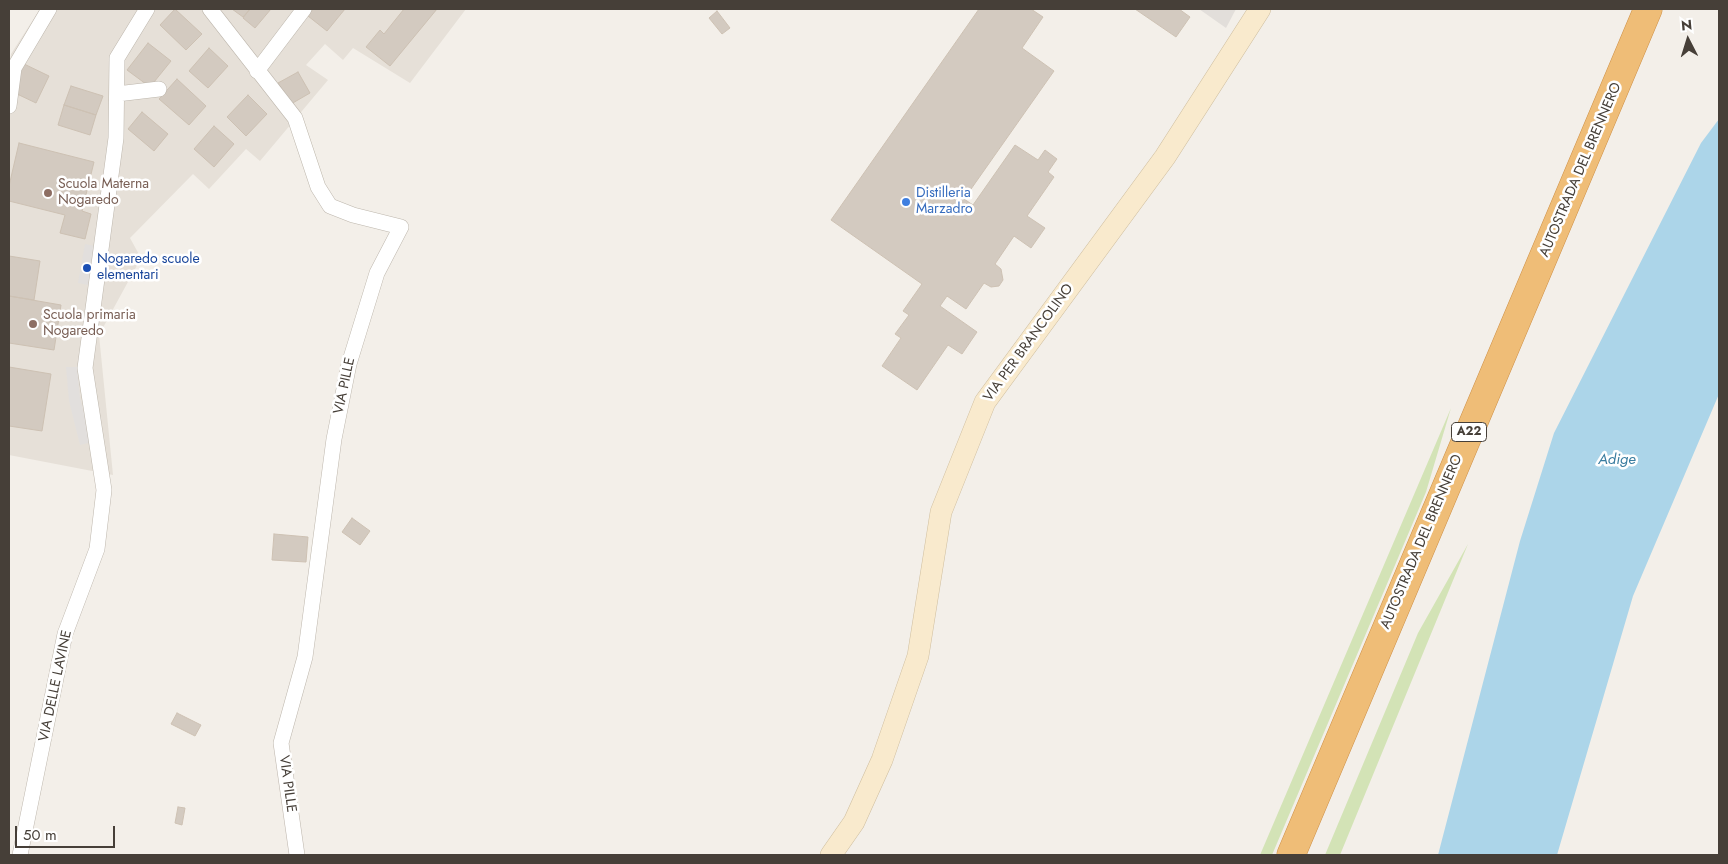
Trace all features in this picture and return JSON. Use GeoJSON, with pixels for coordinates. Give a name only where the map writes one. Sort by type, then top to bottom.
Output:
{"type":"FeatureCollection","features":[{"type":"Feature","properties":{"kind":"highway","name":"AUTOSTRADA DEL BRENNERO"},"geometry":{"type":"LineString","coordinates":[[1291,855],[1648,9]]}},
{"type":"Feature","properties":{"kind":"highway","name":"AUTOSTRADA DEL BRENNERO"},"geometry":{"type":"LineString","coordinates":[[1310,855],[1666,9]]}},
{"type":"Feature","properties":{"kind":"main road","name":"VIA PER BRANCOLINO"},"geometry":{"type":"LineString","coordinates":[[831,855],[854,822],[889,741],[918,656],[941,512],[985,402],[1165,157],[1260,9]]}},
{"type":"Feature","properties":{"kind":"street"},"geometry":{"type":"LineString","coordinates":[[9,106],[14,68],[49,9]]}},
{"type":"Feature","properties":{"kind":"street","name":"VIA DELLE LAVINE"},"geometry":{"type":"LineString","coordinates":[[20,855],[65,634],[97,549],[104,490],[85,368],[116,138],[117,58],[147,9]]}},
{"type":"Feature","properties":{"kind":"street","name":"VIA PILLE"},"geometry":{"type":"LineString","coordinates":[[210,9],[294,118],[318,187],[330,206],[353,215],[400,227],[377,273],[349,364],[334,439],[305,657],[281,743],[297,855]]}},
{"type":"Feature","properties":{"kind":"street"},"geometry":{"type":"LineString","coordinates":[[256,71],[304,9]]}},
{"type":"Feature","properties":{"kind":"street"},"geometry":{"type":"LineString","coordinates":[[117,94],[159,89]]}},
{"type":"Feature","properties":{"kind":"shaded area"},"geometry":{"type":"Polygon","coordinates":[[[40,9],[466,9],[410,83],[353,48],[343,60],[325,44],[306,65],[328,80],[260,161],[246,149],[209,189],[193,174],[130,238],[141,258],[99,335],[113,475],[9,455],[9,66],[11,54],[40,9]]]}},
{"type":"Feature","properties":{"kind":"shaded area"},"geometry":{"type":"Polygon","coordinates":[[[1199,9],[1236,9],[1226,28],[1199,9]]]}},
{"type":"Feature","properties":{"kind":"shaded area"},"geometry":{"type":"Polygon","coordinates":[[[85,244],[95,246],[88,285],[78,283],[85,244]]]}},
{"type":"Feature","properties":{"kind":"shaded area"},"geometry":{"type":"Polygon","coordinates":[[[66,367],[77,367],[80,398],[92,442],[80,445],[69,401],[66,367]]]}},
{"type":"Feature","properties":{"kind":"green space"},"geometry":{"type":"Polygon","coordinates":[[[1451,408],[1426,492],[1272,855],[1260,855],[1451,408]]]}},
{"type":"Feature","properties":{"kind":"green space"},"geometry":{"type":"Polygon","coordinates":[[[1468,544],[1340,855],[1325,855],[1418,633],[1468,544]]]}},
{"type":"Feature","properties":{"kind":"water","name":"Adige"},"geometry":{"type":"Polygon","coordinates":[[[1719,119],[1719,394],[1633,596],[1557,855],[1438,855],[1520,541],[1554,433],[1701,143],[1719,119]]]}},
{"type":"Feature","properties":{"kind":"building"},"geometry":{"type":"Polygon","coordinates":[[[175,9],[202,34],[186,50],[160,25],[175,9]]]}},
{"type":"Feature","properties":{"kind":"building"},"geometry":{"type":"Polygon","coordinates":[[[232,9],[250,9],[243,17],[232,9]]]}},
{"type":"Feature","properties":{"kind":"building"},"geometry":{"type":"Polygon","coordinates":[[[250,9],[271,9],[255,28],[243,18],[250,9]]]}},
{"type":"Feature","properties":{"kind":"building"},"geometry":{"type":"Polygon","coordinates":[[[313,9],[345,9],[327,31],[308,16],[313,9]]]}},
{"type":"Feature","properties":{"kind":"building"},"geometry":{"type":"Polygon","coordinates":[[[404,9],[437,9],[390,66],[366,47],[380,30],[384,34],[404,9]]]}},
{"type":"Feature","properties":{"kind":"building","name":"Distilleria Marzadro"},"geometry":{"type":"Polygon","coordinates":[[[979,9],[1031,9],[1043,17],[1022,48],[1054,71],[964,199],[973,205],[1015,145],[1038,160],[1045,150],[1057,159],[1048,172],[1054,177],[1027,216],[1045,228],[1031,248],[1014,236],[995,264],[1001,269],[1003,280],[999,286],[991,287],[984,283],[966,309],[947,296],[940,306],[977,332],[962,354],[948,345],[917,390],[882,366],[901,338],[895,334],[909,315],[903,311],[922,284],[831,220],[979,9]]]}},
{"type":"Feature","properties":{"kind":"building"},"geometry":{"type":"Polygon","coordinates":[[[1135,9],[1179,9],[1190,17],[1176,37],[1135,9]]]}},
{"type":"Feature","properties":{"kind":"building"},"geometry":{"type":"Polygon","coordinates":[[[717,11],[730,28],[722,34],[709,18],[717,11]]]}},
{"type":"Feature","properties":{"kind":"building"},"geometry":{"type":"Polygon","coordinates":[[[148,43],[171,61],[150,87],[127,70],[148,43]]]}},
{"type":"Feature","properties":{"kind":"building"},"geometry":{"type":"Polygon","coordinates":[[[209,48],[228,66],[208,88],[189,71],[209,48]]]}},
{"type":"Feature","properties":{"kind":"building"},"geometry":{"type":"Polygon","coordinates":[[[22,63],[49,76],[36,103],[15,93],[22,63]]]}},
{"type":"Feature","properties":{"kind":"building"},"geometry":{"type":"Polygon","coordinates":[[[298,72],[310,93],[291,104],[278,83],[298,72]]]}},
{"type":"Feature","properties":{"kind":"building"},"geometry":{"type":"Polygon","coordinates":[[[177,79],[206,106],[189,125],[159,99],[177,79]]]}},
{"type":"Feature","properties":{"kind":"building"},"geometry":{"type":"Polygon","coordinates":[[[71,86],[103,96],[96,115],[64,105],[71,86]]]}},
{"type":"Feature","properties":{"kind":"building"},"geometry":{"type":"Polygon","coordinates":[[[248,95],[267,114],[246,136],[227,117],[248,95]]]}},
{"type":"Feature","properties":{"kind":"building"},"geometry":{"type":"Polygon","coordinates":[[[64,105],[96,115],[90,135],[58,125],[64,105]]]}},
{"type":"Feature","properties":{"kind":"building"},"geometry":{"type":"Polygon","coordinates":[[[142,112],[168,134],[154,151],[128,129],[142,112]]]}},
{"type":"Feature","properties":{"kind":"building"},"geometry":{"type":"Polygon","coordinates":[[[214,126],[234,144],[214,167],[194,149],[214,126]]]}},
{"type":"Feature","properties":{"kind":"building","name":"Scuola Materna Nogaredo"},"geometry":{"type":"Polygon","coordinates":[[[19,143],[94,162],[82,211],[91,214],[85,239],[60,233],[65,215],[9,201],[9,186],[19,143]]]}},
{"type":"Feature","properties":{"kind":"building"},"geometry":{"type":"Polygon","coordinates":[[[9,256],[40,261],[34,300],[9,296],[9,256]]]}},
{"type":"Feature","properties":{"kind":"building","name":"Scuola primaria Nogaredo"},"geometry":{"type":"Polygon","coordinates":[[[9,296],[61,305],[54,350],[9,343],[9,296]]]}},
{"type":"Feature","properties":{"kind":"building"},"geometry":{"type":"Polygon","coordinates":[[[9,367],[51,374],[42,431],[9,426],[9,367]]]}},
{"type":"Feature","properties":{"kind":"building"},"geometry":{"type":"Polygon","coordinates":[[[352,518],[370,531],[360,545],[342,532],[352,518]]]}},
{"type":"Feature","properties":{"kind":"building"},"geometry":{"type":"Polygon","coordinates":[[[274,534],[308,537],[306,562],[272,560],[274,534]]]}},
{"type":"Feature","properties":{"kind":"building"},"geometry":{"type":"Polygon","coordinates":[[[177,713],[201,725],[195,736],[171,724],[177,713]]]}},
{"type":"Feature","properties":{"kind":"building"},"geometry":{"type":"Polygon","coordinates":[[[178,807],[185,808],[182,825],[175,823],[178,807]]]}},
{"type":"Feature","properties":{"kind":"place","name":"Scuola Materna Nogaredo"},"geometry":{"type":"Point","coordinates":[48,193]}},
{"type":"Feature","properties":{"kind":"place","name":"Distilleria Marzadro"},"geometry":{"type":"Point","coordinates":[906,202]}},
{"type":"Feature","properties":{"kind":"place","name":"Nogaredo scuole elementari"},"geometry":{"type":"Point","coordinates":[87,268]}},
{"type":"Feature","properties":{"kind":"place","name":"Scuola primaria Nogaredo"},"geometry":{"type":"Point","coordinates":[33,324]}}]}
